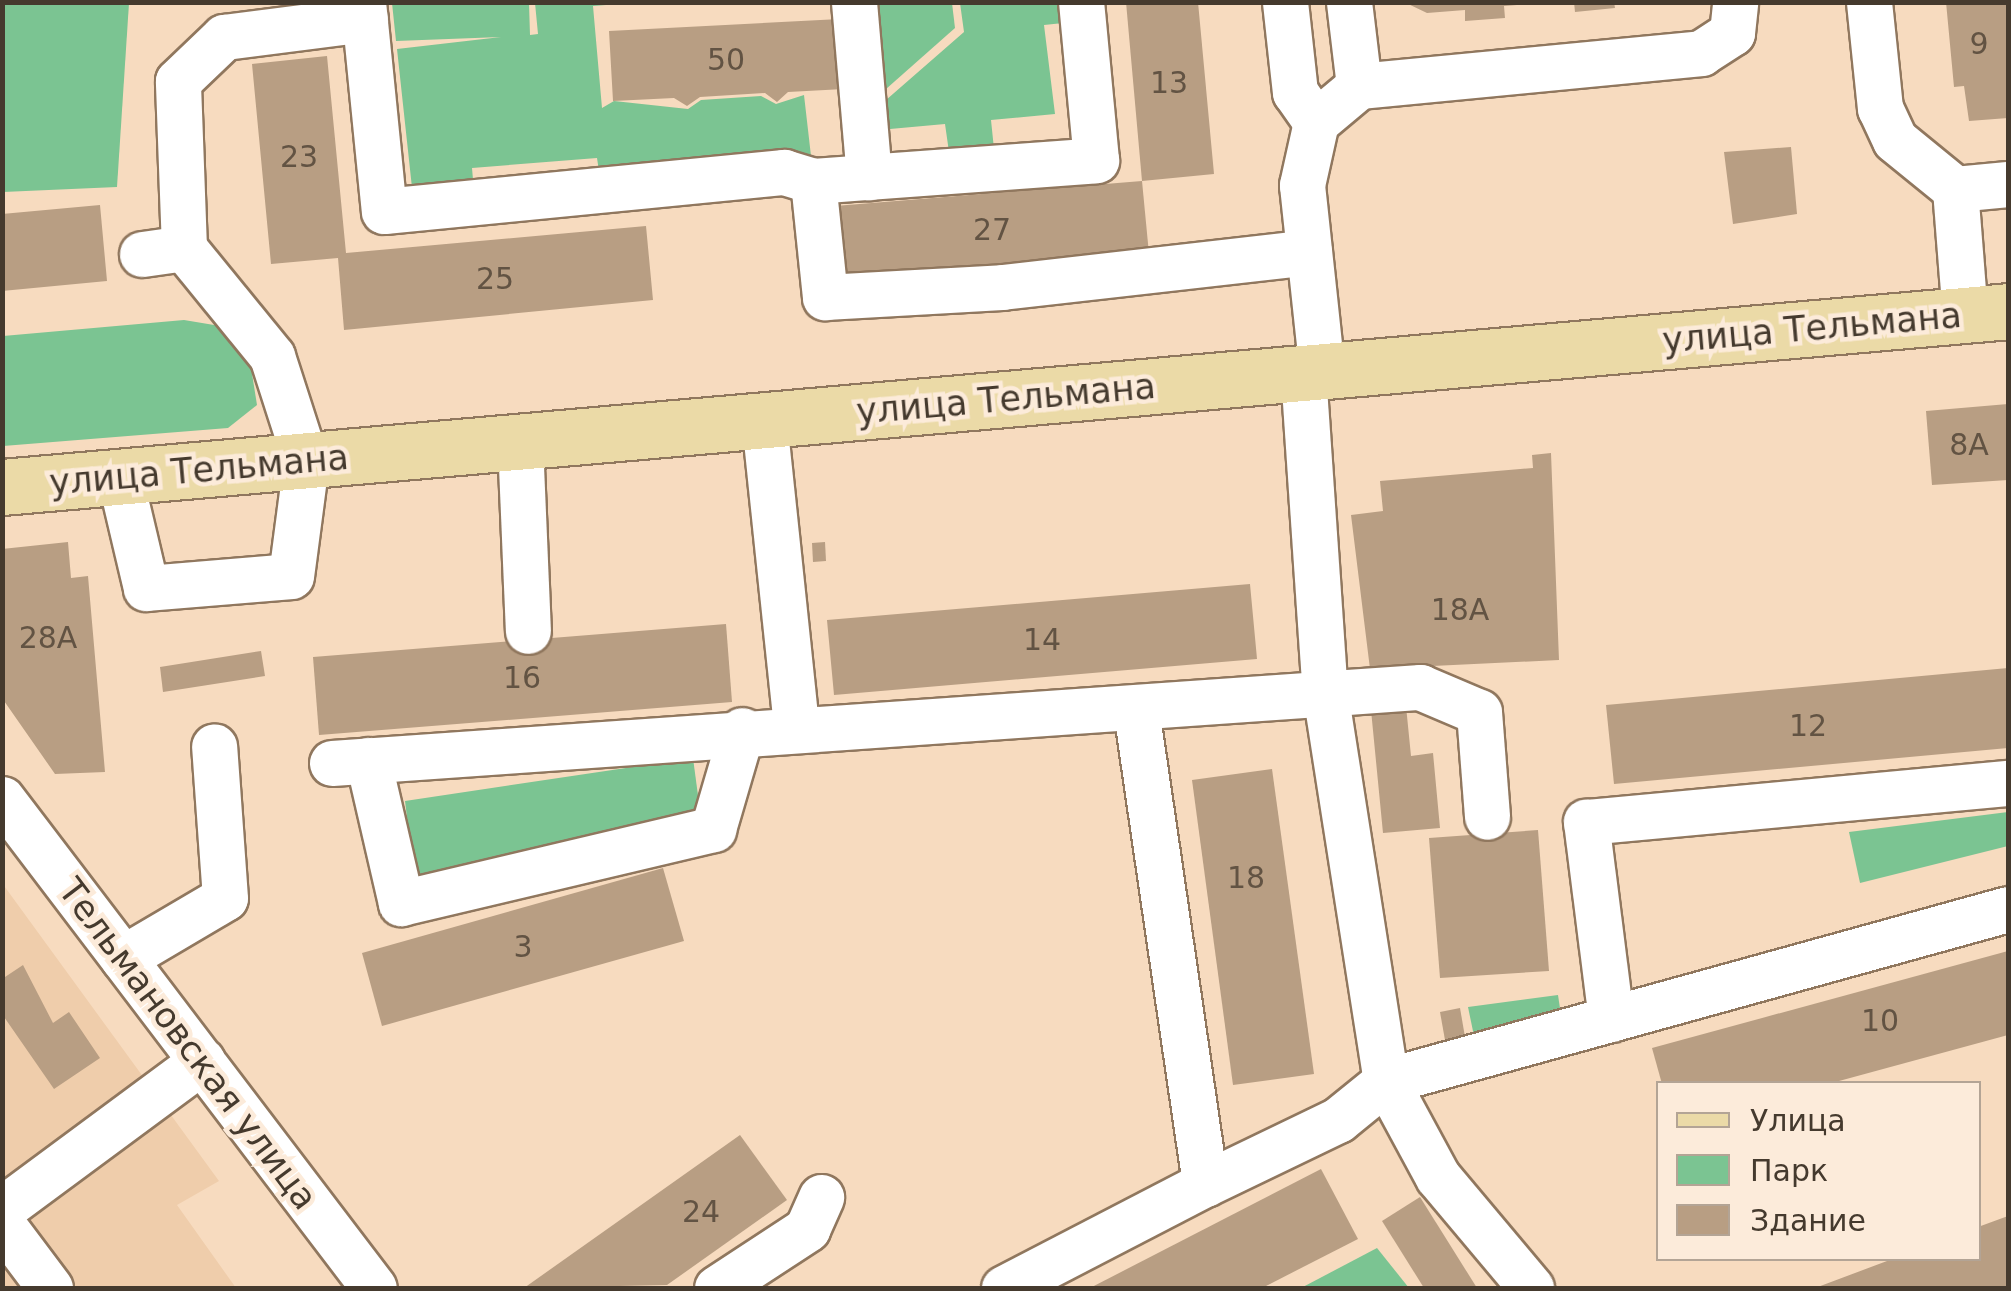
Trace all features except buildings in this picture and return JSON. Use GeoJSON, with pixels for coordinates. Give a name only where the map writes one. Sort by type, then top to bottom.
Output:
{"type":"FeatureCollection","features":[{"type":"Feature","properties":{"kind":"main road","name":"улица Тельмана"},"geometry":{"type":"LineString","coordinates":[[2,487],[1987,313]]}},
{"type":"Feature","properties":{"kind":"street"},"geometry":{"type":"LineString","coordinates":[[854,2],[869,177]]}},
{"type":"Feature","properties":{"kind":"street"},"geometry":{"type":"LineString","coordinates":[[120,478],[146,588],[291,576],[306,462],[272,356],[163,251],[178,82],[196,57],[224,36],[364,11],[384,211],[784,172],[814,181],[1096,160],[1080,2]]}},
{"type":"Feature","properties":{"kind":"street"},"geometry":{"type":"LineString","coordinates":[[1285,2],[1295,92],[1316,122]]}},
{"type":"Feature","properties":{"kind":"street"},"geometry":{"type":"LineString","coordinates":[[1349,2],[1359,86]]}},
{"type":"Feature","properties":{"kind":"street"},"geometry":{"type":"LineString","coordinates":[[1532,1288],[1438,1177],[1386,1081],[1325,692],[1309,252],[1302,185],[1316,122],[1359,86],[1701,53],[1732,33],[1735,2]]}},
{"type":"Feature","properties":{"kind":"street"},"geometry":{"type":"LineString","coordinates":[[1869,2],[1880,108],[1895,140],[1954,189],[1987,313]]}},
{"type":"Feature","properties":{"kind":"street"},"geometry":{"type":"LineString","coordinates":[[814,181],[825,298],[1002,288],[1309,252]]}},
{"type":"Feature","properties":{"kind":"street"},"geometry":{"type":"LineString","coordinates":[[1954,189],[2008,184]]}},
{"type":"Feature","properties":{"kind":"street"},"geometry":{"type":"LineString","coordinates":[[764,421],[796,725]]}},
{"type":"Feature","properties":{"kind":"street"},"geometry":{"type":"LineString","coordinates":[[520,442],[528,631]]}},
{"type":"Feature","properties":{"kind":"street"},"geometry":{"type":"LineString","coordinates":[[742,730],[713,829],[402,903],[350,762],[796,725],[1136,710],[1420,686],[1478,712],[1487,817]]}},
{"type":"Feature","properties":{"kind":"street"},"geometry":{"type":"LineString","coordinates":[[1136,710],[1206,1184]]}},
{"type":"Feature","properties":{"kind":"street"},"geometry":{"type":"LineString","coordinates":[[123,958],[225,898],[214,746]]}},
{"type":"Feature","properties":{"kind":"street"},"geometry":{"type":"LineString","coordinates":[[1611,1018],[1586,822],[2008,784]]}},
{"type":"Feature","properties":{"kind":"street","name":"Тельмановская улица"},"geometry":{"type":"LineString","coordinates":[[2,799],[374,1288]]}},
{"type":"Feature","properties":{"kind":"street"},"geometry":{"type":"LineString","coordinates":[[1004,1288],[1338,1120],[1386,1081],[2008,909]]}},
{"type":"Feature","properties":{"kind":"street"},"geometry":{"type":"LineString","coordinates":[[2,1208],[202,1061]]}},
{"type":"Feature","properties":{"kind":"street"},"geometry":{"type":"LineString","coordinates":[[717,1288],[807,1229],[821,1198]]}},
{"type":"Feature","properties":{"kind":"street"},"geometry":{"type":"LineString","coordinates":[[2,1224],[50,1288]]}},
{"type":"Feature","properties":{"kind":"shaded area"},"geometry":{"type":"Polygon","coordinates":[[[2,883],[219,1181],[177,1205],[236,1288],[3,1288],[2,883]]]}},
{"type":"Feature","properties":{"kind":"green space"},"geometry":{"type":"Polygon","coordinates":[[[2,3],[129,3],[117,187],[3,192],[2,3]]]}},
{"type":"Feature","properties":{"kind":"green space"},"geometry":{"type":"Polygon","coordinates":[[[392,3],[529,3],[530,35],[538,34],[535,3],[632,3],[593,6],[602,108],[614,101],[688,109],[701,100],[761,96],[776,104],[804,95],[811,156],[600,178],[597,158],[472,168],[474,191],[413,197],[397,49],[501,37],[396,41],[392,3]]]}},
{"type":"Feature","properties":{"kind":"green space"},"geometry":{"type":"Polygon","coordinates":[[[868,3],[952,3],[955,28],[877,97],[868,3]]]}},
{"type":"Feature","properties":{"kind":"green space"},"geometry":{"type":"Polygon","coordinates":[[[960,3],[1072,3],[1073,22],[1044,25],[1055,114],[991,120],[994,149],[949,152],[945,124],[879,130],[878,107],[964,32],[960,3]]]}},
{"type":"Feature","properties":{"kind":"green space"},"geometry":{"type":"Polygon","coordinates":[[[184,320],[226,327],[250,361],[257,405],[228,428],[3,446],[3,336],[184,320]]]}},
{"type":"Feature","properties":{"kind":"green space"},"geometry":{"type":"Polygon","coordinates":[[[693,758],[701,818],[415,883],[405,801],[693,758]]]}},
{"type":"Feature","properties":{"kind":"green space"},"geometry":{"type":"Polygon","coordinates":[[[2008,812],[2008,846],[1860,883],[1849,832],[2008,812]]]}},
{"type":"Feature","properties":{"kind":"green space"},"geometry":{"type":"Polygon","coordinates":[[[1558,995],[1561,1015],[1474,1036],[1468,1007],[1558,995]]]}},
{"type":"Feature","properties":{"kind":"green space"},"geometry":{"type":"Polygon","coordinates":[[[1377,1248],[1409,1288],[1301,1288],[1377,1248]]]}}]}
